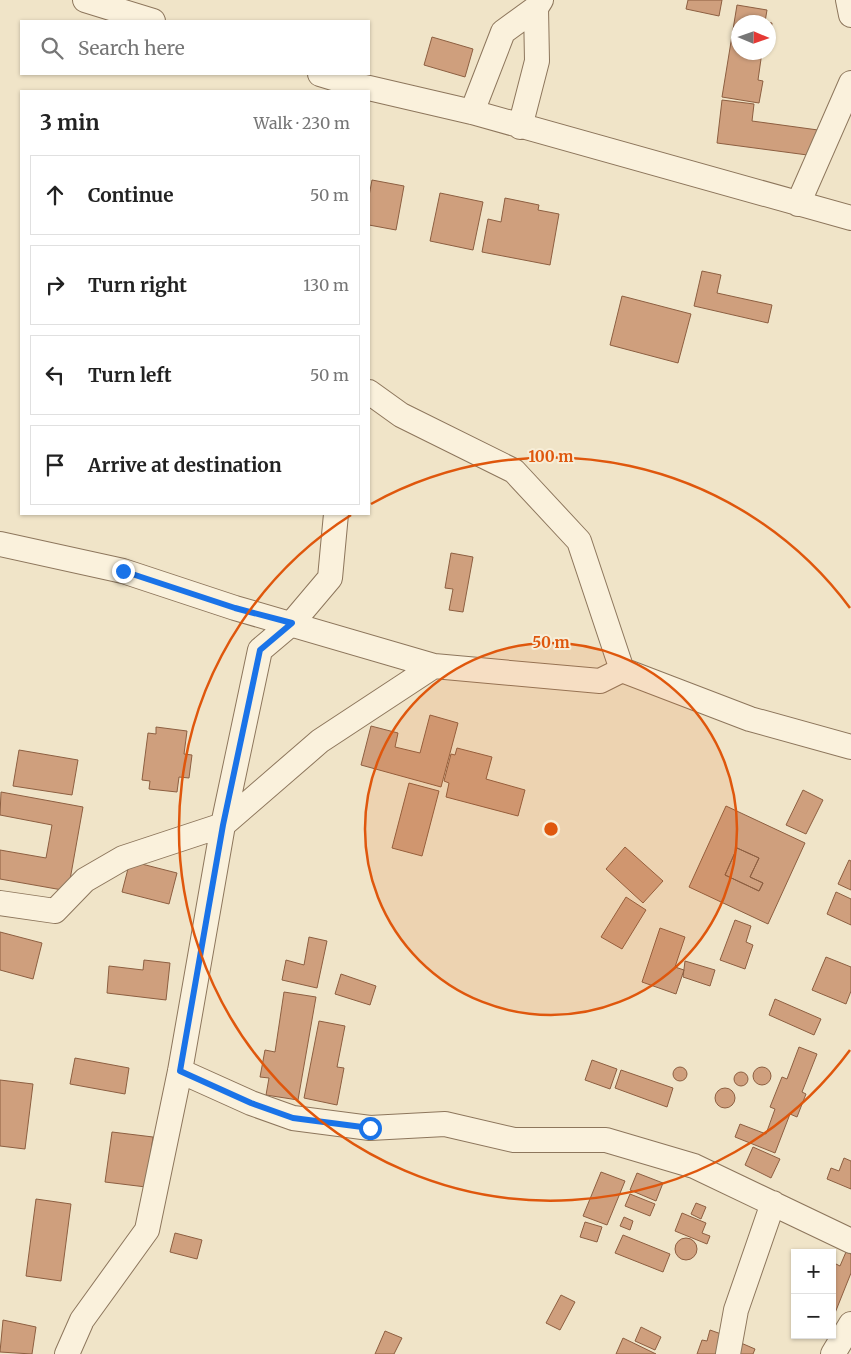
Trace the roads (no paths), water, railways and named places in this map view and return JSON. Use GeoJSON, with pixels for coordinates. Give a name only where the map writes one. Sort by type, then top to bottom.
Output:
{"type":"FeatureCollection","features":[{"type":"Feature","properties":{"kind":"street"},"geometry":{"type":"LineString","coordinates":[[86,0],[150,20]]}},
{"type":"Feature","properties":{"kind":"street"},"geometry":{"type":"LineString","coordinates":[[848,0],[851,15]]}},
{"type":"Feature","properties":{"kind":"street"},"geometry":{"type":"LineString","coordinates":[[472,112],[503,32],[539,4]]}},
{"type":"Feature","properties":{"kind":"street"},"geometry":{"type":"LineString","coordinates":[[520,127],[537,61],[539,4]]}},
{"type":"Feature","properties":{"kind":"street"},"geometry":{"type":"LineString","coordinates":[[322,75],[355,88]]}},
{"type":"Feature","properties":{"kind":"street"},"geometry":{"type":"LineString","coordinates":[[798,204],[851,83]]}},
{"type":"Feature","properties":{"kind":"street"},"geometry":{"type":"LineString","coordinates":[[370,91],[472,112],[520,127],[851,218]]}},
{"type":"Feature","properties":{"kind":"street"},"geometry":{"type":"LineString","coordinates":[[370,393],[401,415],[514,471],[578,541],[622,670]]}},
{"type":"Feature","properties":{"kind":"street"},"geometry":{"type":"LineString","coordinates":[[67,1354],[82,1320],[147,1230],[180,1071],[223,825],[260,650],[292,623],[330,578],[336,515]]}},
{"type":"Feature","properties":{"kind":"street"},"geometry":{"type":"LineString","coordinates":[[0,544],[123,571],[235,608],[292,623],[434,666],[600,681],[622,670],[750,719],[851,747]]}},
{"type":"Feature","properties":{"kind":"street"},"geometry":{"type":"LineString","coordinates":[[0,903],[55,911],[85,880],[123,858],[223,825],[320,742],[434,666]]}},
{"type":"Feature","properties":{"kind":"street"},"geometry":{"type":"LineString","coordinates":[[180,1071],[251,1103],[293,1118],[370,1128],[445,1124],[514,1140],[606,1140],[694,1166],[851,1241]]}},
{"type":"Feature","properties":{"kind":"street"},"geometry":{"type":"LineString","coordinates":[[728,1354],[736,1310],[773,1203]]}},
{"type":"Feature","properties":{"kind":"street"},"geometry":{"type":"LineString","coordinates":[[833,1354],[851,1324]]}}]}
